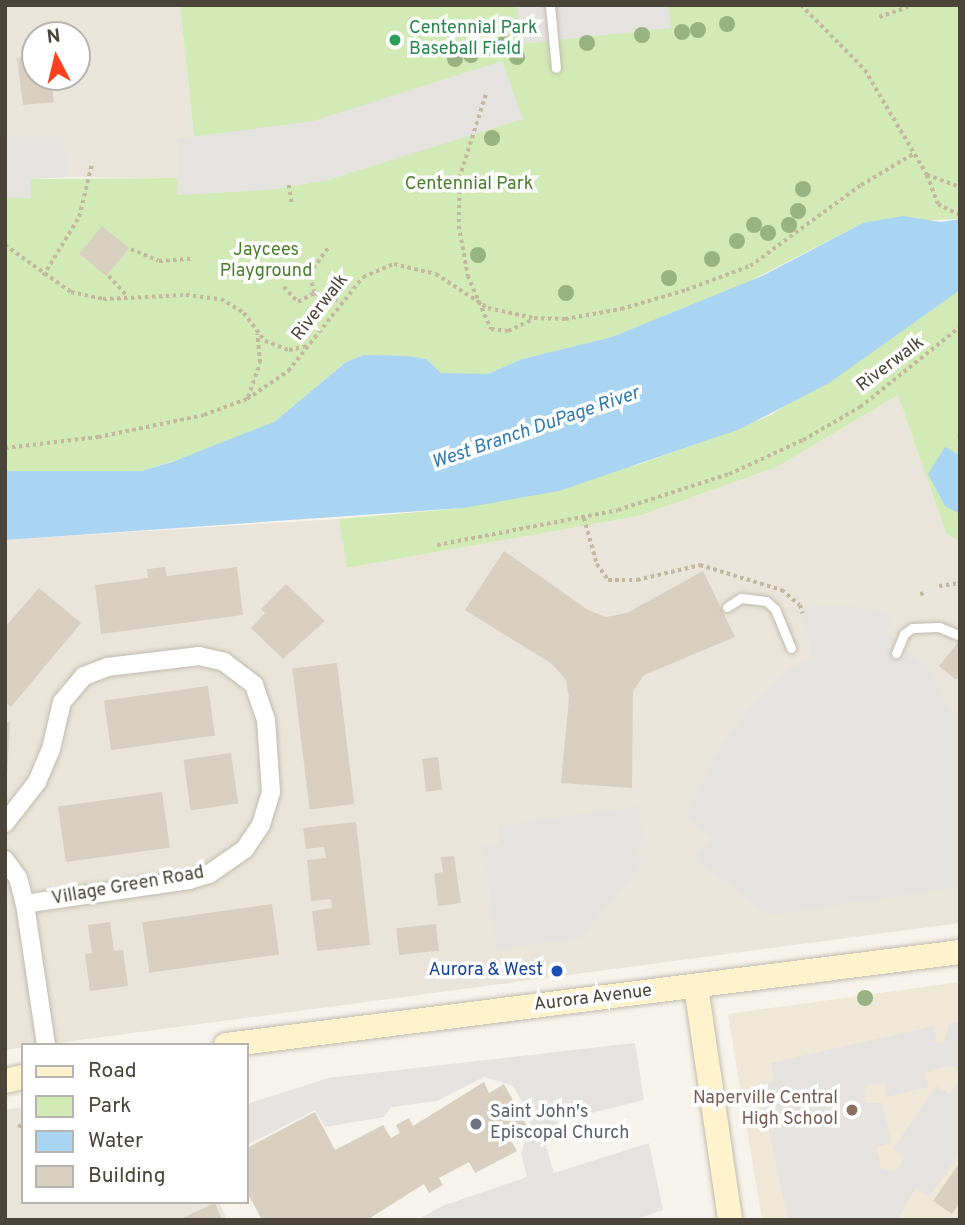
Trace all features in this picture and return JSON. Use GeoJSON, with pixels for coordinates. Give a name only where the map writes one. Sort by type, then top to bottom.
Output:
{"type":"FeatureCollection","features":[{"type":"Feature","properties":{"kind":"main road","name":"Aurora Avenue"},"geometry":{"type":"LineString","coordinates":[[242,1043],[960,952]]}},
{"type":"Feature","properties":{"kind":"main road"},"geometry":{"type":"LineString","coordinates":[[696,986],[730,1220]]}},
{"type":"Feature","properties":{"kind":"street","name":"Village Green Road"},"geometry":{"type":"LineString","coordinates":[[5,823],[37,782],[51,749],[62,702],[84,676],[107,667],[199,656],[234,667],[254,685],[262,703],[271,792],[257,834],[233,861],[209,874],[25,904]]}},
{"type":"Feature","properties":{"kind":"street"},"geometry":{"type":"LineString","coordinates":[[5,860],[18,878],[25,904],[46,1043]]}},
{"type":"Feature","properties":{"kind":"lane"},"geometry":{"type":"LineString","coordinates":[[550,5],[556,68]]}},
{"type":"Feature","properties":{"kind":"lane"},"geometry":{"type":"LineString","coordinates":[[727,607],[741,598],[766,601],[775,609],[791,648]]}},
{"type":"Feature","properties":{"kind":"lane"},"geometry":{"type":"LineString","coordinates":[[896,653],[904,634],[912,628],[939,627],[958,635]]}},
{"type":"Feature","properties":{"kind":"path"},"geometry":{"type":"LineString","coordinates":[[801,5],[865,70],[927,175],[938,204],[960,215]]}},
{"type":"Feature","properties":{"kind":"path"},"geometry":{"type":"LineString","coordinates":[[879,18],[914,5]]}},
{"type":"Feature","properties":{"kind":"path"},"geometry":{"type":"LineString","coordinates":[[486,95],[460,177],[458,226],[474,298],[485,321],[498,332],[534,318]]}},
{"type":"Feature","properties":{"kind":"path","name":"Riverwalk"},"geometry":{"type":"LineString","coordinates":[[5,448],[111,434],[204,415],[247,399],[282,376],[363,277],[394,264],[436,274],[488,308],[534,318],[565,319],[621,309],[750,265],[915,153]]}},
{"type":"Feature","properties":{"kind":"path"},"geometry":{"type":"LineString","coordinates":[[43,276],[79,217],[92,163]]}},
{"type":"Feature","properties":{"kind":"path"},"geometry":{"type":"LineString","coordinates":[[927,175],[960,187]]}},
{"type":"Feature","properties":{"kind":"path"},"geometry":{"type":"LineString","coordinates":[[289,185],[292,205]]}},
{"type":"Feature","properties":{"kind":"path"},"geometry":{"type":"LineString","coordinates":[[5,245],[43,276],[87,296],[221,299],[244,313],[257,334],[260,363],[247,399]]}},
{"type":"Feature","properties":{"kind":"path"},"geometry":{"type":"LineString","coordinates":[[314,293],[309,274],[328,248]]}},
{"type":"Feature","properties":{"kind":"path"},"geometry":{"type":"LineString","coordinates":[[131,249],[159,261],[191,259]]}},
{"type":"Feature","properties":{"kind":"path"},"geometry":{"type":"LineString","coordinates":[[110,276],[128,297]]}},
{"type":"Feature","properties":{"kind":"path"},"geometry":{"type":"LineString","coordinates":[[284,287],[298,302],[314,293],[341,301]]}},
{"type":"Feature","properties":{"kind":"path","name":"Riverwalk"},"geometry":{"type":"LineString","coordinates":[[437,545],[584,518],[688,489],[803,440],[884,389],[960,327]]}},
{"type":"Feature","properties":{"kind":"path"},"geometry":{"type":"LineString","coordinates":[[257,334],[289,350],[310,345]]}},
{"type":"Feature","properties":{"kind":"path"},"geometry":{"type":"LineString","coordinates":[[584,518],[597,564],[608,580],[637,580],[699,565],[782,590],[800,605],[803,614]]}},
{"type":"Feature","properties":{"kind":"path"},"geometry":{"type":"LineString","coordinates":[[939,586],[960,583]]}},
{"type":"Feature","properties":{"kind":"shaded area"},"geometry":{"type":"Polygon","coordinates":[[[5,5],[180,5],[194,138],[177,139],[177,178],[68,177],[64,137],[5,137],[5,5]]]}},
{"type":"Feature","properties":{"kind":"shaded area"},"geometry":{"type":"Polygon","coordinates":[[[517,5],[668,5],[671,28],[521,44],[517,5]]]}},
{"type":"Feature","properties":{"kind":"shaded area"},"geometry":{"type":"Polygon","coordinates":[[[502,61],[523,119],[328,180],[270,190],[177,195],[177,139],[313,121],[502,61]]]}},
{"type":"Feature","properties":{"kind":"shaded area"},"geometry":{"type":"Polygon","coordinates":[[[5,137],[64,137],[68,177],[31,179],[31,198],[5,198],[5,137]]]}},
{"type":"Feature","properties":{"kind":"shaded area"},"geometry":{"type":"Polygon","coordinates":[[[898,395],[946,533],[960,542],[960,923],[58,1043],[21,1043],[21,1048],[5,1050],[5,540],[339,519],[347,568],[639,516],[777,467],[898,395]]]}},
{"type":"Feature","properties":{"kind":"shaded area"},"geometry":{"type":"Polygon","coordinates":[[[829,605],[871,608],[892,617],[886,633],[926,665],[949,711],[960,713],[960,887],[769,915],[695,859],[712,837],[686,818],[712,760],[746,711],[787,670],[812,657],[802,609],[829,605]]]}},
{"type":"Feature","properties":{"kind":"shaded area"},"geometry":{"type":"Polygon","coordinates":[[[640,806],[643,845],[633,852],[645,861],[581,938],[497,949],[483,846],[499,844],[498,826],[640,806]]]}},
{"type":"Feature","properties":{"kind":"shaded area","name":"Naperville Central High School"},"geometry":{"type":"Polygon","coordinates":[[[960,982],[960,1220],[762,1220],[728,1014],[960,982]]]}},
{"type":"Feature","properties":{"kind":"shaded area"},"geometry":{"type":"Polygon","coordinates":[[[960,1022],[960,1154],[929,1197],[916,1188],[897,1220],[788,1220],[759,1085],[774,1081],[771,1063],[934,1026],[936,1043],[944,1042],[949,1024],[960,1022]],[[947,1066],[924,1073],[928,1087],[887,1097],[884,1083],[865,1086],[865,1103],[882,1103],[891,1143],[876,1147],[881,1168],[894,1171],[900,1167],[903,1155],[893,1149],[936,1086],[950,1094],[959,1080],[955,1067],[947,1066]]]}},
{"type":"Feature","properties":{"kind":"shaded area"},"geometry":{"type":"Polygon","coordinates":[[[635,1043],[644,1100],[559,1121],[546,1147],[554,1173],[649,1143],[663,1210],[634,1220],[417,1220],[442,1206],[527,1177],[521,1154],[532,1118],[513,1086],[484,1077],[437,1101],[391,1107],[384,1117],[325,1127],[315,1110],[248,1144],[248,1104],[328,1078],[635,1043]]]}},
{"type":"Feature","properties":{"kind":"shaded area"},"geometry":{"type":"Polygon","coordinates":[[[21,1107],[21,1204],[220,1204],[227,1220],[5,1220],[5,1110],[21,1107]]]}},
{"type":"Feature","properties":{"kind":"green space","name":"Centennial Park"},"geometry":{"type":"Polygon","coordinates":[[[180,5],[960,5],[960,219],[863,223],[732,290],[612,337],[522,359],[488,374],[458,376],[440,373],[426,359],[364,355],[346,362],[274,422],[213,449],[141,471],[5,471],[5,198],[31,198],[31,179],[177,178],[177,139],[194,137],[180,5]]]}},
{"type":"Feature","properties":{"kind":"green space"},"geometry":{"type":"Polygon","coordinates":[[[960,290],[960,542],[946,533],[898,395],[777,467],[639,516],[347,568],[339,519],[463,508],[637,465],[710,439],[771,415],[960,290]]]}},
{"type":"Feature","properties":{"kind":"water","name":"West Branch DuPage River"},"geometry":{"type":"Polygon","coordinates":[[[903,216],[941,222],[960,219],[960,290],[829,383],[740,429],[559,491],[463,508],[5,540],[5,471],[141,471],[172,462],[274,422],[346,362],[364,355],[426,359],[441,373],[488,374],[522,359],[612,337],[762,276],[863,223],[903,216]]]}},
{"type":"Feature","properties":{"kind":"water"},"geometry":{"type":"Polygon","coordinates":[[[945,447],[960,455],[960,514],[945,506],[928,474],[945,447]]]}},
{"type":"Feature","properties":{"kind":"building"},"geometry":{"type":"Polygon","coordinates":[[[17,58],[21,58],[21,89],[17,58]]]}},
{"type":"Feature","properties":{"kind":"building"},"geometry":{"type":"Polygon","coordinates":[[[21,91],[53,91],[54,102],[23,105],[21,91]]]}},
{"type":"Feature","properties":{"kind":"building"},"geometry":{"type":"Polygon","coordinates":[[[102,226],[129,248],[107,276],[79,254],[102,226]]]}},
{"type":"Feature","properties":{"kind":"building"},"geometry":{"type":"Polygon","coordinates":[[[504,551],[588,610],[606,617],[627,613],[703,571],[735,637],[644,675],[633,691],[632,788],[561,783],[569,698],[566,680],[552,664],[465,610],[504,551]]]}},
{"type":"Feature","properties":{"kind":"building"},"geometry":{"type":"Polygon","coordinates":[[[165,567],[167,576],[237,567],[243,615],[101,634],[95,585],[148,578],[147,569],[165,567]]]}},
{"type":"Feature","properties":{"kind":"building"},"geometry":{"type":"Polygon","coordinates":[[[286,584],[325,621],[283,659],[251,628],[265,613],[261,609],[286,584]]]}},
{"type":"Feature","properties":{"kind":"building"},"geometry":{"type":"Polygon","coordinates":[[[39,588],[81,623],[11,707],[5,702],[5,627],[39,588]]]}},
{"type":"Feature","properties":{"kind":"building"},"geometry":{"type":"Polygon","coordinates":[[[960,640],[960,679],[955,679],[939,666],[960,640]]]}},
{"type":"Feature","properties":{"kind":"building"},"geometry":{"type":"Polygon","coordinates":[[[337,663],[354,804],[310,809],[292,668],[337,663]]]}},
{"type":"Feature","properties":{"kind":"building"},"geometry":{"type":"Polygon","coordinates":[[[208,686],[215,736],[111,750],[104,701],[208,686]]]}},
{"type":"Feature","properties":{"kind":"building"},"geometry":{"type":"Polygon","coordinates":[[[5,722],[10,722],[7,776],[5,776],[5,722]]]}},
{"type":"Feature","properties":{"kind":"building"},"geometry":{"type":"Polygon","coordinates":[[[231,753],[238,804],[191,810],[183,760],[231,753]]]}},
{"type":"Feature","properties":{"kind":"building"},"geometry":{"type":"Polygon","coordinates":[[[438,757],[442,790],[426,792],[422,759],[438,757]]]}},
{"type":"Feature","properties":{"kind":"building"},"geometry":{"type":"Polygon","coordinates":[[[162,792],[170,847],[66,862],[58,807],[162,792]]]}},
{"type":"Feature","properties":{"kind":"building"},"geometry":{"type":"Polygon","coordinates":[[[356,822],[370,945],[317,951],[312,911],[332,908],[331,899],[311,901],[307,860],[326,858],[324,847],[306,849],[303,828],[356,822]]]}},
{"type":"Feature","properties":{"kind":"building"},"geometry":{"type":"Polygon","coordinates":[[[454,856],[461,903],[438,906],[434,874],[443,872],[441,857],[454,856]]]}},
{"type":"Feature","properties":{"kind":"building"},"geometry":{"type":"Polygon","coordinates":[[[272,904],[279,955],[149,973],[142,922],[272,904]]]}},
{"type":"Feature","properties":{"kind":"building"},"geometry":{"type":"Polygon","coordinates":[[[110,922],[114,951],[123,950],[128,986],[90,991],[85,954],[92,953],[88,925],[110,922]]]}},
{"type":"Feature","properties":{"kind":"building"},"geometry":{"type":"Polygon","coordinates":[[[436,924],[439,951],[399,955],[396,928],[436,924]]]}},
{"type":"Feature","properties":{"kind":"building"},"geometry":{"type":"Polygon","coordinates":[[[484,1082],[489,1093],[504,1084],[528,1128],[510,1138],[517,1151],[475,1173],[469,1162],[439,1178],[443,1185],[429,1193],[424,1184],[367,1220],[262,1220],[248,1194],[248,1147],[315,1112],[335,1150],[383,1125],[391,1138],[400,1133],[396,1125],[409,1118],[413,1126],[484,1082]]]}},
{"type":"Feature","properties":{"kind":"building"},"geometry":{"type":"Polygon","coordinates":[[[960,1162],[960,1203],[952,1214],[933,1201],[960,1162]]]}},
{"type":"Feature","properties":{"kind":"building"},"geometry":{"type":"Polygon","coordinates":[[[215,1204],[222,1220],[178,1220],[215,1204]]]}},
{"type":"Feature","properties":{"kind":"place","name":"Centennial Park Baseball Field"},"geometry":{"type":"Point","coordinates":[395,40]}},
{"type":"Feature","properties":{"kind":"place","name":"Aurora & West"},"geometry":{"type":"Point","coordinates":[557,971]}},
{"type":"Feature","properties":{"kind":"place","name":"Naperville Central High School"},"geometry":{"type":"Point","coordinates":[852,1110]}},
{"type":"Feature","properties":{"kind":"place","name":"Saint John's Episcopal Church"},"geometry":{"type":"Point","coordinates":[476,1124]}},
{"type":"Feature","properties":{"kind":"park label","name":"Jaycees Playground"},"geometry":{"type":"Point","coordinates":[266,262]}}]}
